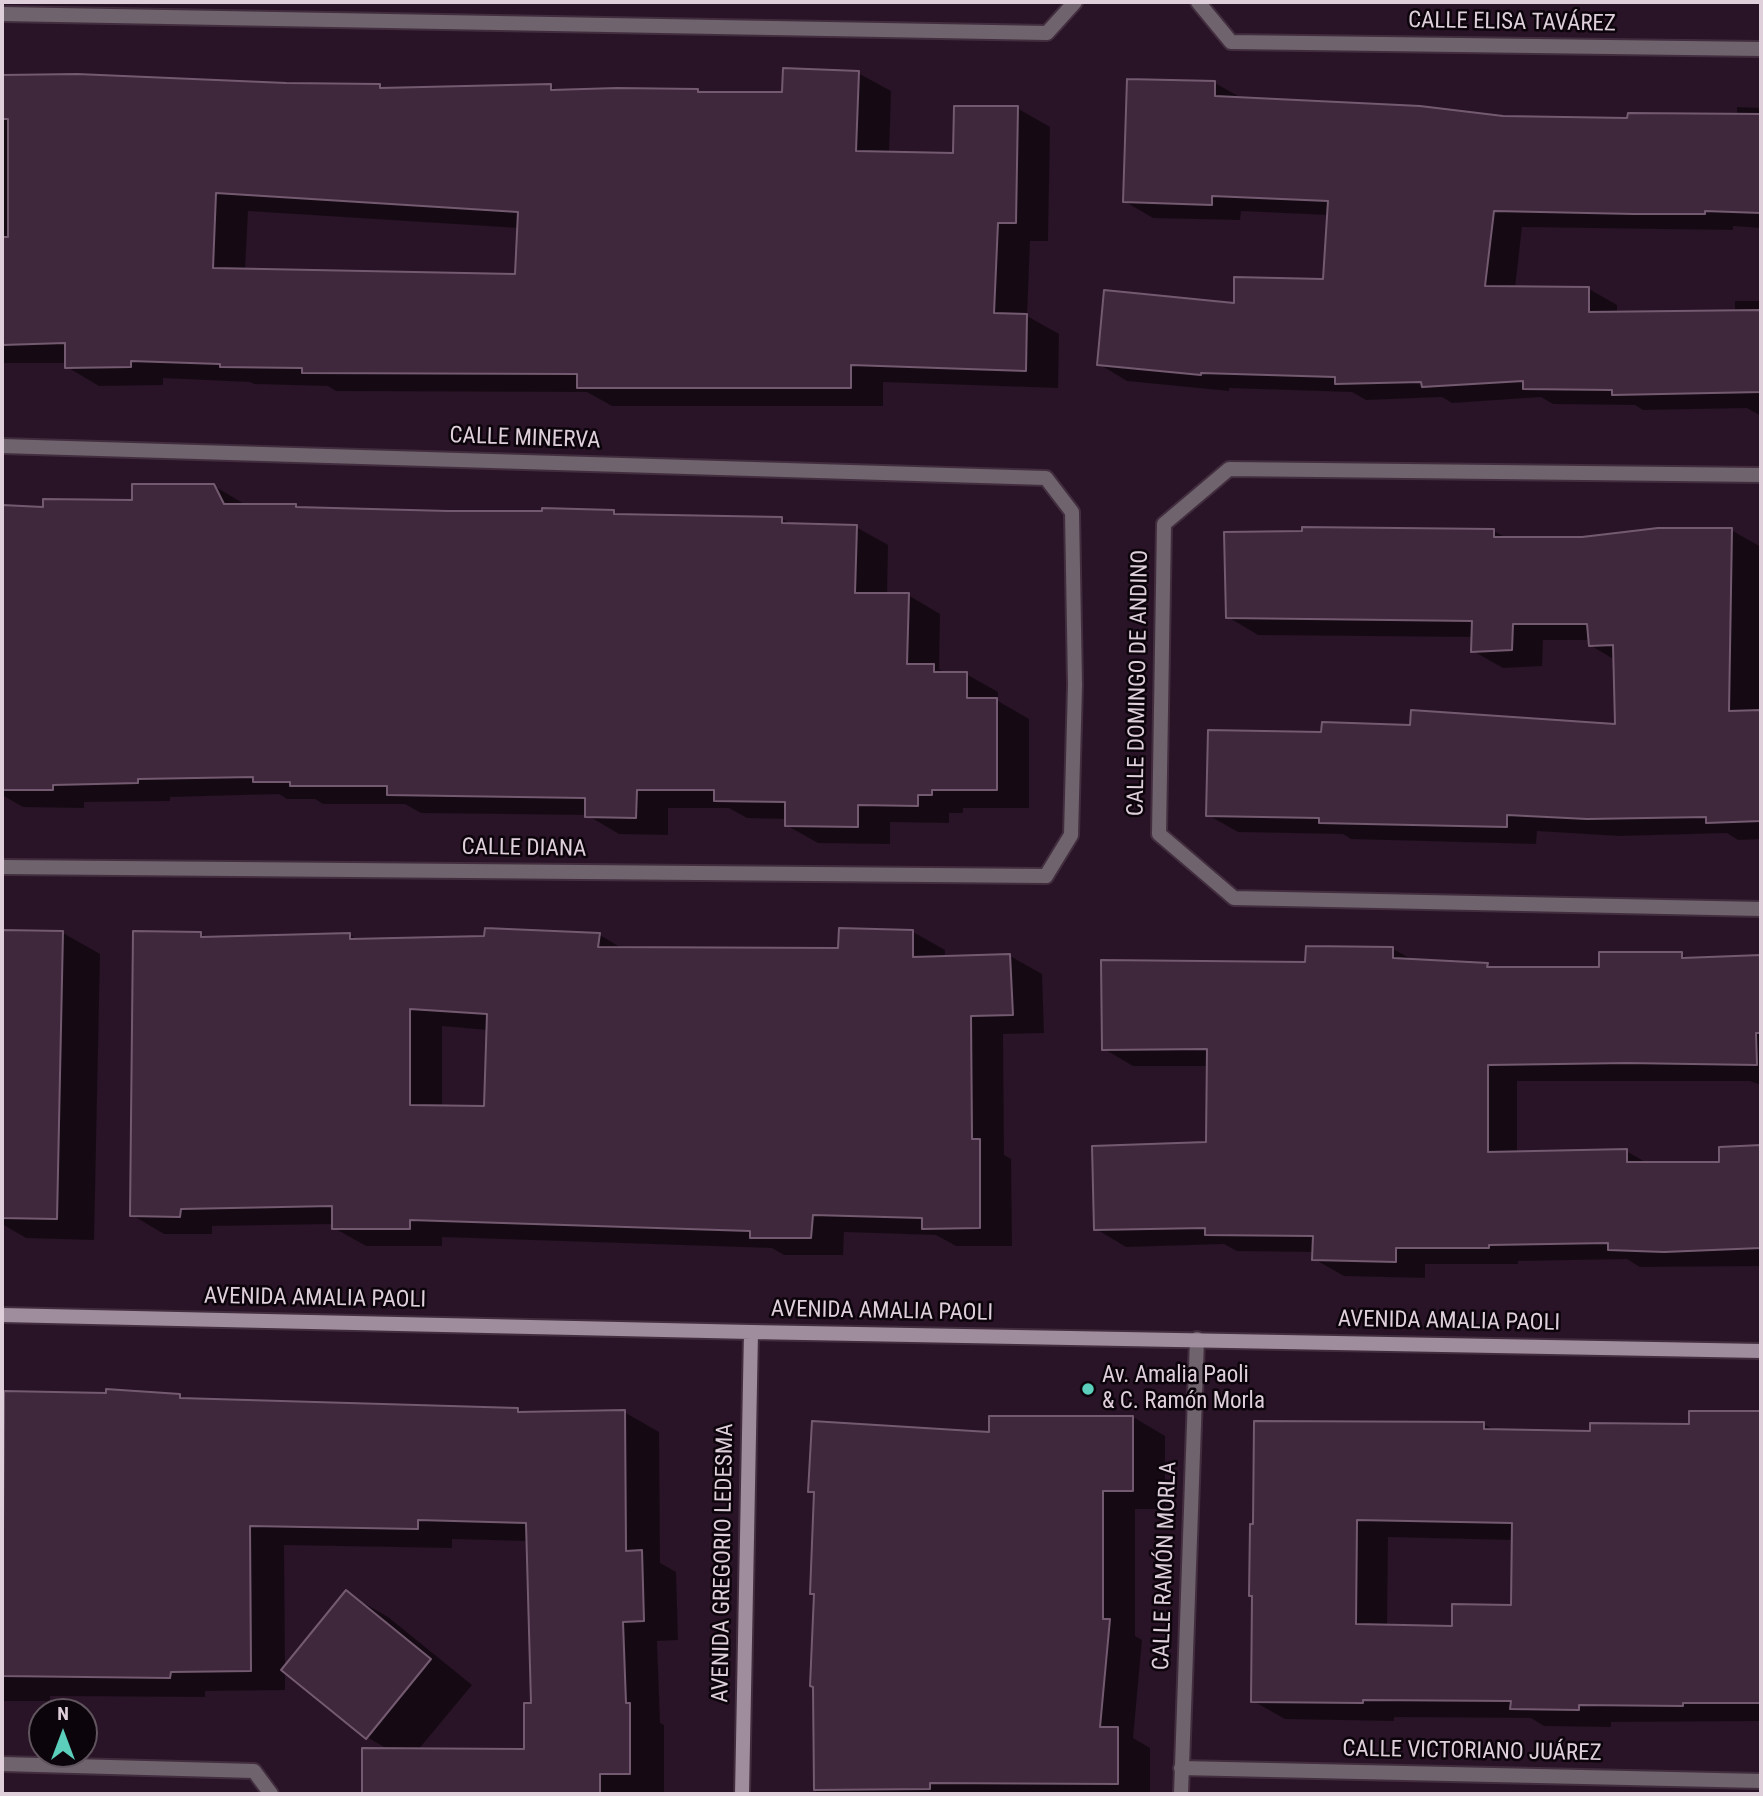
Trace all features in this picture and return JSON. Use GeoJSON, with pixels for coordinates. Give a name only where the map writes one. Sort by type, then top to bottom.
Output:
{"type":"FeatureCollection","features":[{"type":"Feature","properties":{"kind":"street"},"geometry":{"type":"LineString","coordinates":[[2,14],[1047,33],[1075,2]]}},
{"type":"Feature","properties":{"kind":"street","name":"CALLE ELISA TAVÁREZ"},"geometry":{"type":"LineString","coordinates":[[1198,2],[1231,42],[1761,49]]}},
{"type":"Feature","properties":{"kind":"street","name":"CALLE MINERVA"},"geometry":{"type":"LineString","coordinates":[[2,446],[1046,478],[1072,512],[1074,685],[1072,835],[1046,876]]}},
{"type":"Feature","properties":{"kind":"street","name":"CALLE DOMINGO DE ANDINO"},"geometry":{"type":"LineString","coordinates":[[1761,475],[1229,469],[1164,524],[1159,834],[1234,898],[1761,909]]}},
{"type":"Feature","properties":{"kind":"street","name":"CALLE DIANA"},"geometry":{"type":"LineString","coordinates":[[2,867],[1046,876]]}},
{"type":"Feature","properties":{"kind":"street","name":"AVENIDA AMALIA PAOLI"},"geometry":{"type":"LineString","coordinates":[[2,1315],[1761,1351]]}},
{"type":"Feature","properties":{"kind":"street","name":"AVENIDA GREGORIO LEDESMA"},"geometry":{"type":"LineString","coordinates":[[742,1794],[751,1332]]}},
{"type":"Feature","properties":{"kind":"street","name":"CALLE RAMÓN MORLA"},"geometry":{"type":"LineString","coordinates":[[1181,1794],[1197,1339]]}},
{"type":"Feature","properties":{"kind":"street"},"geometry":{"type":"LineString","coordinates":[[2,1764],[254,1771],[271,1794]]}},
{"type":"Feature","properties":{"kind":"street","name":"CALLE VICTORIANO JUÁREZ"},"geometry":{"type":"LineString","coordinates":[[1181,1768],[1761,1782]]}},
{"type":"Feature","properties":{"kind":"building"},"geometry":{"type":"Polygon","coordinates":[[[783,68],[859,71],[856,151],[953,153],[954,106],[1018,106],[1016,223],[998,223],[994,313],[1027,314],[1026,371],[851,365],[851,388],[577,388],[577,374],[302,373],[302,368],[220,367],[220,364],[131,361],[131,367],[65,368],[65,343],[2,345],[2,237],[8,237],[8,119],[2,119],[2,75],[77,74],[286,83],[380,84],[380,88],[551,84],[551,90],[617,88],[782,92],[783,68]],[[216,193],[213,268],[515,274],[518,212],[216,193]]]}},
{"type":"Feature","properties":{"kind":"building"},"geometry":{"type":"Polygon","coordinates":[[[1127,79],[1215,81],[1215,96],[1420,106],[1503,116],[1627,118],[1628,113],[1761,114],[1761,213],[1494,211],[1485,286],[1589,287],[1589,312],[1761,310],[1761,392],[1612,395],[1612,390],[1523,389],[1523,381],[1422,387],[1421,382],[1335,384],[1335,377],[1201,375],[1097,365],[1104,290],[1234,303],[1234,277],[1323,279],[1328,201],[1212,196],[1212,205],[1123,202],[1127,79]]]}},
{"type":"Feature","properties":{"kind":"building"},"geometry":{"type":"Polygon","coordinates":[[[132,484],[214,484],[224,504],[296,504],[296,507],[448,511],[542,511],[542,508],[614,510],[614,514],[782,517],[782,523],[857,525],[855,593],[909,593],[907,664],[934,664],[934,672],[967,672],[967,698],[997,698],[997,790],[932,790],[932,795],[918,795],[918,806],[858,805],[858,827],[785,826],[785,802],[714,801],[714,790],[637,790],[636,818],[585,817],[585,798],[387,795],[387,786],[290,786],[290,782],[253,782],[253,777],[138,779],[138,783],[53,785],[53,790],[2,790],[2,505],[43,507],[43,499],[132,500],[132,484]]]}},
{"type":"Feature","properties":{"kind":"building"},"geometry":{"type":"Polygon","coordinates":[[[1302,527],[1494,529],[1494,537],[1582,537],[1658,528],[1732,528],[1729,711],[1761,710],[1761,821],[1706,823],[1706,817],[1587,819],[1507,815],[1507,827],[1319,823],[1319,818],[1206,816],[1208,730],[1321,732],[1322,722],[1410,725],[1411,710],[1615,724],[1613,645],[1589,646],[1587,624],[1513,624],[1512,650],[1471,652],[1472,621],[1226,618],[1224,532],[1302,531],[1302,527]]]}},
{"type":"Feature","properties":{"kind":"building"},"geometry":{"type":"Polygon","coordinates":[[[485,928],[600,933],[598,947],[838,948],[839,928],[913,930],[913,957],[1010,954],[1013,1015],[971,1016],[972,1139],[980,1139],[980,1228],[922,1229],[922,1218],[813,1215],[811,1238],[750,1238],[750,1231],[410,1220],[410,1229],[332,1229],[332,1206],[181,1209],[180,1217],[130,1216],[133,931],[201,932],[201,937],[350,933],[350,939],[484,936],[485,928]],[[410,1009],[410,1105],[484,1106],[487,1014],[410,1009]]]}},
{"type":"Feature","properties":{"kind":"building"},"geometry":{"type":"Polygon","coordinates":[[[2,930],[63,931],[57,1219],[2,1218],[2,930]]]}},
{"type":"Feature","properties":{"kind":"building"},"geometry":{"type":"Polygon","coordinates":[[[1306,946],[1393,947],[1393,958],[1488,963],[1487,967],[1599,967],[1599,952],[1682,952],[1682,958],[1761,955],[1761,1033],[1756,1033],[1757,1065],[1488,1065],[1488,1152],[1627,1149],[1627,1162],[1719,1162],[1719,1147],[1761,1145],[1761,1248],[1664,1252],[1608,1250],[1608,1243],[1489,1245],[1489,1248],[1396,1248],[1396,1262],[1312,1260],[1313,1236],[1205,1235],[1205,1228],[1094,1230],[1092,1146],[1206,1142],[1207,1049],[1102,1050],[1101,960],[1305,962],[1306,946]]]}},
{"type":"Feature","properties":{"kind":"building"},"geometry":{"type":"Polygon","coordinates":[[[106,1389],[180,1394],[180,1398],[518,1408],[518,1412],[625,1410],[626,1551],[642,1550],[644,1621],[623,1622],[626,1703],[630,1703],[630,1774],[600,1774],[600,1794],[362,1794],[362,1748],[524,1749],[524,1703],[531,1703],[526,1523],[418,1520],[418,1529],[250,1526],[251,1671],[171,1672],[170,1678],[2,1676],[4,1391],[106,1393],[106,1389]]]}},
{"type":"Feature","properties":{"kind":"building"},"geometry":{"type":"Polygon","coordinates":[[[1689,1411],[1761,1411],[1761,1703],[1683,1703],[1683,1706],[1579,1705],[1579,1710],[1510,1709],[1511,1701],[1251,1702],[1252,1596],[1249,1596],[1254,1421],[1484,1422],[1484,1429],[1590,1431],[1590,1423],[1689,1424],[1689,1411]],[[1357,1520],[1356,1624],[1452,1626],[1452,1604],[1511,1605],[1512,1523],[1357,1520]]]}},
{"type":"Feature","properties":{"kind":"building"},"geometry":{"type":"Polygon","coordinates":[[[989,1416],[1133,1416],[1133,1491],[1103,1491],[1103,1619],[1110,1619],[1100,1727],[1118,1727],[1118,1784],[930,1783],[930,1789],[814,1790],[813,1687],[810,1686],[814,1594],[810,1594],[814,1492],[808,1492],[812,1421],[989,1432],[989,1416]]]}},
{"type":"Feature","properties":{"kind":"building"},"geometry":{"type":"Polygon","coordinates":[[[346,1590],[431,1659],[366,1739],[281,1670],[346,1590]]]}},
{"type":"Feature","properties":{"kind":"place","name":"Av. Amalia Paoli & C. Ramón Morla"},"geometry":{"type":"Point","coordinates":[1088,1389]}}]}
